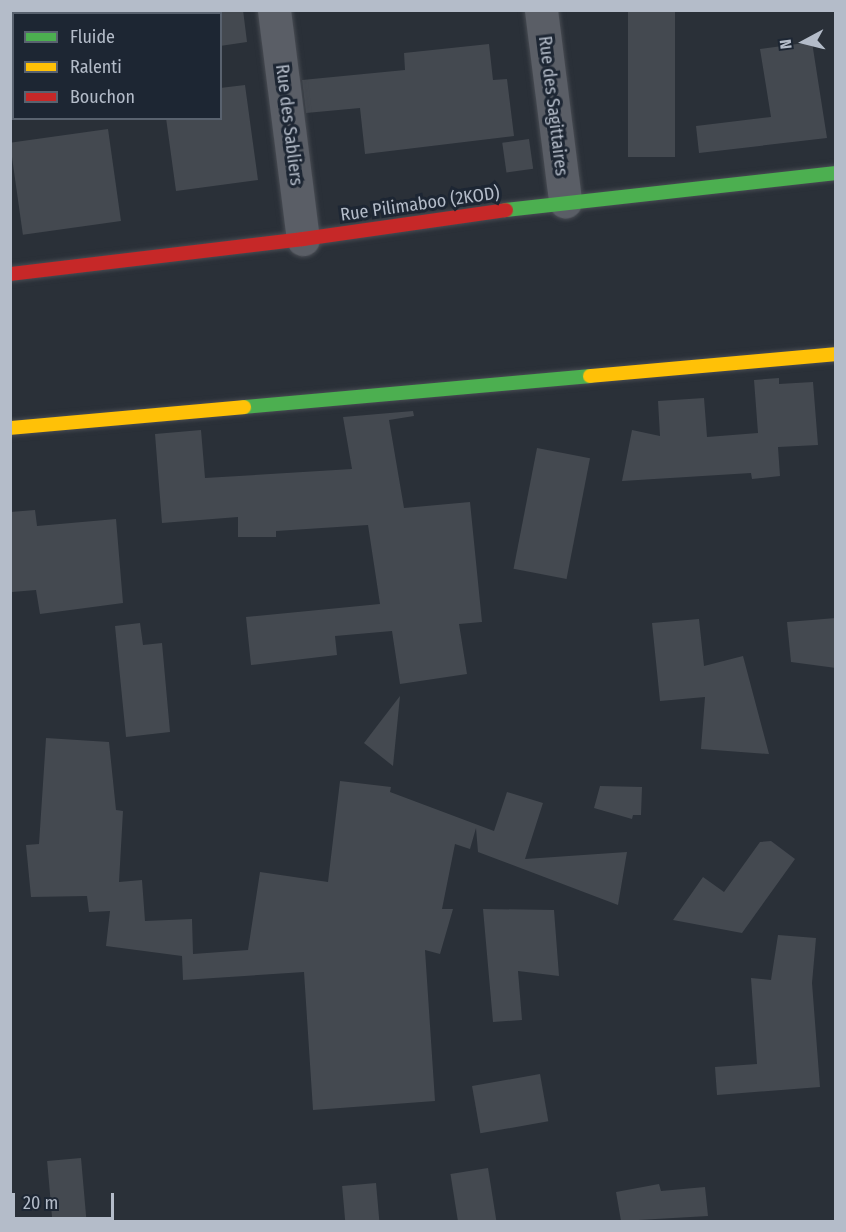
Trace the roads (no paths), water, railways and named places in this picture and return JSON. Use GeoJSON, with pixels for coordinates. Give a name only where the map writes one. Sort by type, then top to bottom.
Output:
{"type":"FeatureCollection","features":[{"type":"Feature","properties":{"kind":"street","name":"Rue des Sabliers"},"geometry":{"type":"LineString","coordinates":[[274,10],[303,239]]}},
{"type":"Feature","properties":{"kind":"street","name":"Rue des Sagittaires"},"geometry":{"type":"LineString","coordinates":[[541,10],[565,201]]}},
{"type":"Feature","properties":{"kind":"street","name":"Rue Pilimaboo (2KOD)"},"geometry":{"type":"LineString","coordinates":[[10,274],[303,239],[565,201],[836,173]]}},
{"type":"Feature","properties":{"kind":"street"},"geometry":{"type":"LineString","coordinates":[[10,428],[836,354]]}}]}
